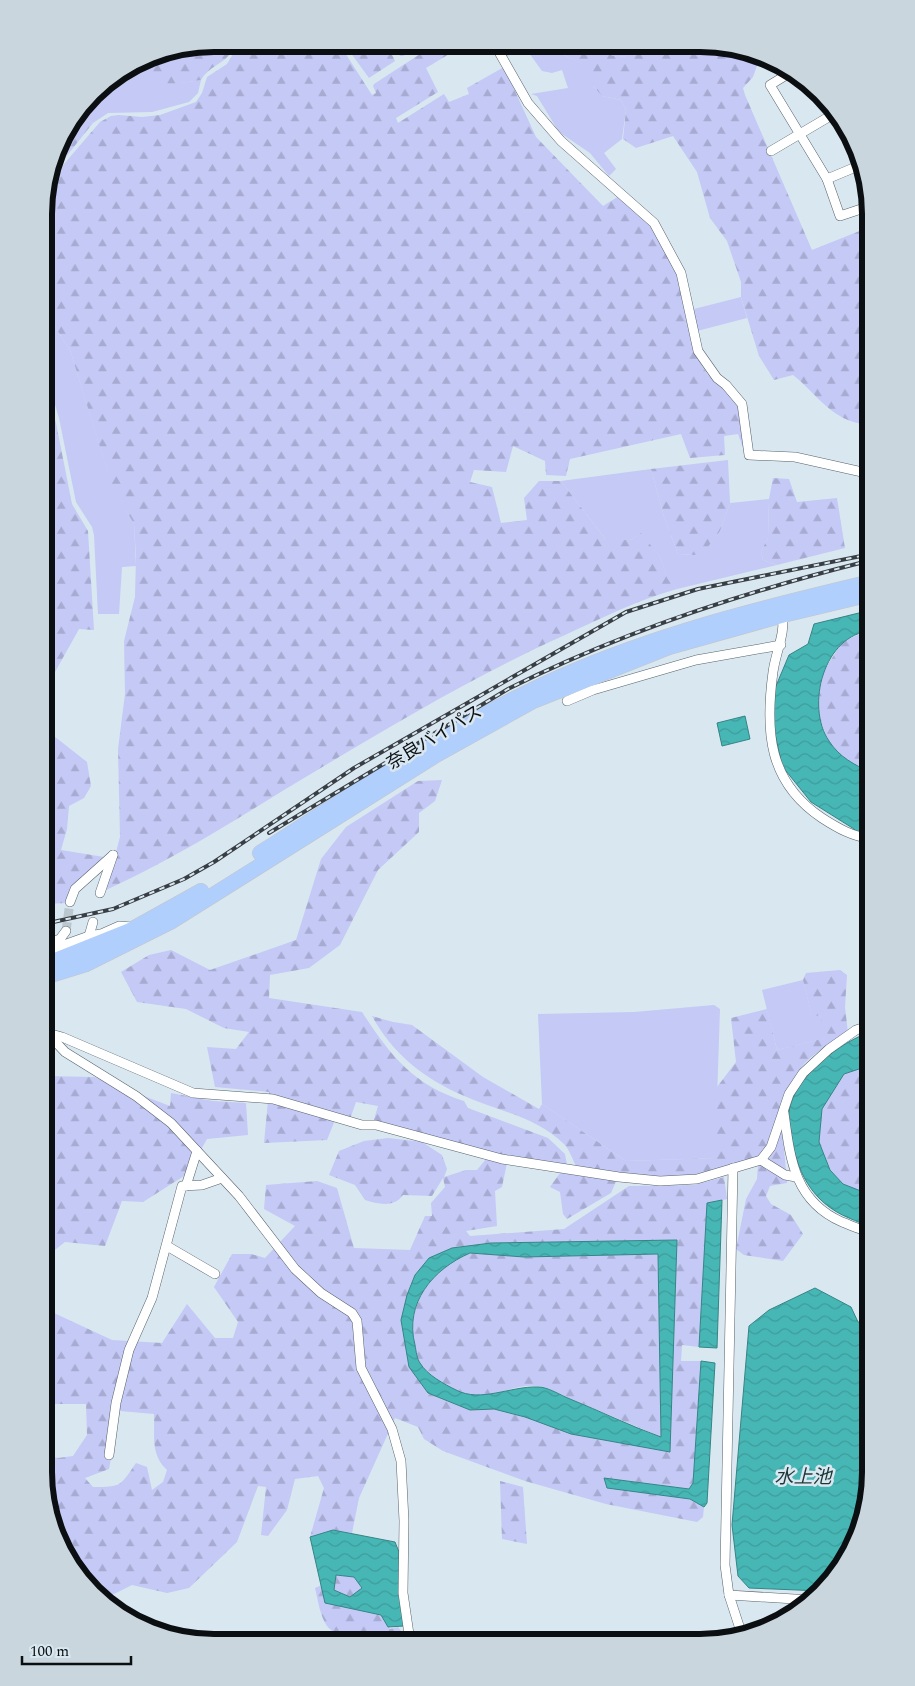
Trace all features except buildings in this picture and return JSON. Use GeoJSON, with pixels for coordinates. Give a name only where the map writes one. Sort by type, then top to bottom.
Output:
{"type":"FeatureCollection","features":[{"type":"Feature","properties":{"kind":"highway","name":"奈良バイパス"},"geometry":{"type":"LineString","coordinates":[[52,975],[86,964],[172,921],[436,755],[533,701],[601,681],[669,647],[862,585]]}},
{"type":"Feature","properties":{"kind":"highway","name":"奈良バイパス"},"geometry":{"type":"LineString","coordinates":[[52,962],[134,928],[201,891],[433,742],[517,698],[594,663],[666,637],[782,609],[862,596]]}},
{"type":"Feature","properties":{"kind":"street"},"geometry":{"type":"LineString","coordinates":[[498,52],[528,103],[556,135],[654,223],[682,272],[698,351],[717,378],[726,384],[742,404],[749,455],[795,457],[862,472]]}},
{"type":"Feature","properties":{"kind":"street"},"geometry":{"type":"LineString","coordinates":[[784,76],[770,85],[827,179],[840,216],[862,209]]}},
{"type":"Feature","properties":{"kind":"street"},"geometry":{"type":"LineString","coordinates":[[771,151],[829,117]]}},
{"type":"Feature","properties":{"kind":"street"},"geometry":{"type":"LineString","coordinates":[[827,179],[855,167]]}},
{"type":"Feature","properties":{"kind":"street"},"geometry":{"type":"LineString","coordinates":[[782,609],[784,624],[781,645],[773,668],[769,704],[770,731],[779,771],[786,783],[813,812],[843,832],[862,837]]}},
{"type":"Feature","properties":{"kind":"street"},"geometry":{"type":"LineString","coordinates":[[567,701],[601,681],[696,660],[781,645]]}},
{"type":"Feature","properties":{"kind":"street"},"geometry":{"type":"LineString","coordinates":[[70,902],[75,889],[113,855],[100,893]]}},
{"type":"Feature","properties":{"kind":"street"},"geometry":{"type":"LineString","coordinates":[[89,936],[93,922]]}},
{"type":"Feature","properties":{"kind":"street"},"geometry":{"type":"LineString","coordinates":[[52,949],[89,936],[102,934],[119,926],[134,928]]}},
{"type":"Feature","properties":{"kind":"street"},"geometry":{"type":"LineString","coordinates":[[52,942],[60,939],[66,931]]}},
{"type":"Feature","properties":{"kind":"street"},"geometry":{"type":"LineString","coordinates":[[52,1034],[193,1092],[273,1100],[362,1125],[376,1126],[502,1159],[619,1177],[660,1181],[697,1179],[761,1160],[770,1147],[789,1094],[803,1073],[829,1049],[856,1030],[862,1028]]}},
{"type":"Feature","properties":{"kind":"street"},"geometry":{"type":"LineString","coordinates":[[52,1039],[65,1052],[136,1096],[171,1123],[239,1196],[295,1269],[321,1293],[352,1313],[357,1321],[361,1368],[392,1429],[400,1461],[404,1521],[403,1593],[409,1634]]}},
{"type":"Feature","properties":{"kind":"street"},"geometry":{"type":"LineString","coordinates":[[784,1112],[791,1161],[796,1177],[814,1202],[832,1217],[862,1230]]}},
{"type":"Feature","properties":{"kind":"street"},"geometry":{"type":"LineString","coordinates":[[186,1186],[197,1151]]}},
{"type":"Feature","properties":{"kind":"street"},"geometry":{"type":"LineString","coordinates":[[761,1160],[785,1175],[796,1177]]}},
{"type":"Feature","properties":{"kind":"street"},"geometry":{"type":"LineString","coordinates":[[733,1168],[724,1533],[729,1596],[740,1628]]}},
{"type":"Feature","properties":{"kind":"street"},"geometry":{"type":"LineString","coordinates":[[109,1454],[116,1403],[129,1350],[152,1298],[182,1186],[202,1185],[222,1178]]}},
{"type":"Feature","properties":{"kind":"street"},"geometry":{"type":"LineString","coordinates":[[167,1246],[215,1274]]}},
{"type":"Feature","properties":{"kind":"street"},"geometry":{"type":"LineString","coordinates":[[729,1596],[800,1599]]}},
{"type":"Feature","properties":{"kind":"green space"},"geometry":{"type":"Polygon","coordinates":[[[231,52],[205,74],[201,80],[172,84],[158,81],[140,71],[173,58],[193,54],[231,52]]]}},
{"type":"Feature","properties":{"kind":"green space"},"geometry":{"type":"Polygon","coordinates":[[[234,52],[344,52],[372,95],[376,93],[374,84],[423,52],[452,52],[426,68],[438,92],[396,118],[398,123],[444,94],[449,102],[469,94],[467,88],[504,67],[536,137],[603,206],[619,196],[640,217],[655,227],[681,276],[696,351],[701,364],[708,375],[724,386],[741,406],[745,453],[738,434],[724,436],[725,455],[690,458],[681,434],[570,459],[566,476],[546,475],[545,461],[513,446],[506,472],[474,470],[470,482],[492,487],[501,523],[527,520],[524,498],[539,481],[561,481],[606,540],[630,540],[641,533],[660,557],[668,579],[677,589],[648,598],[620,610],[493,670],[388,728],[197,843],[152,868],[106,890],[120,837],[118,749],[125,694],[124,641],[135,597],[136,557],[134,524],[112,486],[70,350],[52,323],[52,214],[54,193],[57,177],[64,164],[100,122],[111,116],[119,115],[142,117],[160,115],[196,102],[202,93],[207,77],[227,64],[234,52]]]}},
{"type":"Feature","properties":{"kind":"green space"},"geometry":{"type":"Polygon","coordinates":[[[350,52],[390,52],[395,61],[369,78],[350,52]]]}},
{"type":"Feature","properties":{"kind":"green space"},"geometry":{"type":"Polygon","coordinates":[[[397,52],[410,52],[403,56],[400,56],[397,52]]]}},
{"type":"Feature","properties":{"kind":"green space"},"geometry":{"type":"Polygon","coordinates":[[[503,52],[514,52],[506,57],[503,52]]]}},
{"type":"Feature","properties":{"kind":"green space"},"geometry":{"type":"Polygon","coordinates":[[[528,52],[561,52],[593,69],[593,86],[602,96],[621,100],[626,110],[622,139],[604,153],[616,169],[609,176],[590,153],[559,132],[537,96],[531,94],[568,88],[562,70],[552,73],[542,71],[528,52]]]}},
{"type":"Feature","properties":{"kind":"green space"},"geometry":{"type":"Polygon","coordinates":[[[561,52],[604,52],[618,57],[627,56],[628,52],[700,52],[722,54],[758,63],[753,77],[743,88],[745,95],[812,250],[862,230],[862,424],[840,416],[793,375],[774,380],[759,356],[741,297],[741,282],[727,241],[710,218],[697,172],[673,136],[636,148],[623,139],[626,110],[621,100],[602,96],[593,86],[592,69],[561,52]]]}},
{"type":"Feature","properties":{"kind":"green space"},"geometry":{"type":"Polygon","coordinates":[[[628,52],[627,56],[618,57],[603,53],[628,52]]]}},
{"type":"Feature","properties":{"kind":"green space"},"geometry":{"type":"Polygon","coordinates":[[[140,71],[151,78],[165,83],[201,80],[198,93],[189,102],[152,112],[108,113],[93,123],[84,119],[100,100],[124,80],[140,71]]]}},
{"type":"Feature","properties":{"kind":"green space"},"geometry":{"type":"Polygon","coordinates":[[[84,119],[93,123],[62,162],[69,143],[84,119]]]}},
{"type":"Feature","properties":{"kind":"green space"},"geometry":{"type":"Polygon","coordinates":[[[741,297],[747,318],[697,331],[694,309],[741,297]]]}},
{"type":"Feature","properties":{"kind":"green space"},"geometry":{"type":"Polygon","coordinates":[[[52,323],[70,350],[112,485],[134,524],[136,566],[122,567],[119,614],[98,614],[94,535],[92,527],[76,502],[59,418],[52,394],[52,323]]]}},
{"type":"Feature","properties":{"kind":"green space"},"geometry":{"type":"Polygon","coordinates":[[[52,409],[72,504],[88,531],[94,630],[79,629],[52,677],[52,409]]]}},
{"type":"Feature","properties":{"kind":"green space"},"geometry":{"type":"Polygon","coordinates":[[[728,460],[730,503],[720,531],[704,552],[694,555],[678,554],[664,517],[651,469],[728,460]]]}},
{"type":"Feature","properties":{"kind":"green space"},"geometry":{"type":"Polygon","coordinates":[[[651,469],[664,517],[678,554],[694,555],[720,531],[730,503],[769,499],[768,538],[761,551],[763,560],[777,565],[677,589],[668,580],[660,557],[640,534],[630,540],[606,540],[561,481],[651,469]]]}},
{"type":"Feature","properties":{"kind":"green space"},"geometry":{"type":"Polygon","coordinates":[[[773,478],[789,479],[797,502],[837,498],[845,548],[777,565],[763,560],[761,551],[768,538],[769,499],[773,478]]]}},
{"type":"Feature","properties":{"kind":"green space"},"geometry":{"type":"Polygon","coordinates":[[[862,633],[862,769],[844,760],[828,740],[819,717],[819,693],[824,671],[842,642],[862,633]]]}},
{"type":"Feature","properties":{"kind":"green space"},"geometry":{"type":"Polygon","coordinates":[[[52,734],[87,762],[91,786],[84,798],[69,806],[67,829],[61,850],[104,857],[70,888],[67,903],[52,904],[52,734]]]}},
{"type":"Feature","properties":{"kind":"green space"},"geometry":{"type":"Polygon","coordinates":[[[442,780],[435,801],[419,813],[419,832],[378,870],[340,945],[309,968],[270,975],[269,998],[362,1012],[393,1055],[417,1077],[430,1086],[464,1101],[468,1108],[548,1138],[565,1154],[567,1165],[528,1161],[373,1123],[378,1106],[356,1102],[350,1119],[269,1098],[269,1092],[215,1087],[207,1047],[236,1049],[249,1032],[224,1028],[186,1009],[137,1002],[121,972],[149,955],[171,950],[210,970],[296,940],[321,859],[346,827],[418,781],[442,780]]]}},
{"type":"Feature","properties":{"kind":"green space"},"geometry":{"type":"Polygon","coordinates":[[[840,970],[847,975],[845,1007],[848,1033],[814,1055],[797,1073],[785,1094],[766,1152],[697,1177],[625,1176],[577,1168],[564,1144],[541,1127],[529,1120],[475,1101],[434,1081],[399,1053],[389,1042],[372,1016],[412,1025],[483,1077],[539,1109],[542,1104],[626,1161],[714,1158],[717,1087],[736,1062],[731,1018],[767,1009],[777,1050],[825,1038],[820,1015],[812,1017],[803,980],[806,973],[840,970]]]}},
{"type":"Feature","properties":{"kind":"green space"},"geometry":{"type":"Polygon","coordinates":[[[803,980],[812,1016],[820,1015],[826,1038],[777,1050],[762,990],[803,980]]]}},
{"type":"Feature","properties":{"kind":"green space"},"geometry":{"type":"Polygon","coordinates":[[[714,1005],[720,1009],[715,1158],[626,1161],[542,1104],[538,1014],[634,1012],[714,1005]]]}},
{"type":"Feature","properties":{"kind":"green space"},"geometry":{"type":"Polygon","coordinates":[[[862,1068],[862,1192],[843,1184],[830,1170],[819,1142],[822,1109],[844,1074],[862,1068]]]}},
{"type":"Feature","properties":{"kind":"green space"},"geometry":{"type":"Polygon","coordinates":[[[52,1076],[94,1077],[170,1106],[171,1093],[213,1101],[246,1103],[248,1135],[207,1139],[187,1174],[143,1202],[122,1201],[105,1246],[65,1242],[52,1252],[52,1076]]]}},
{"type":"Feature","properties":{"kind":"green space"},"geometry":{"type":"Polygon","coordinates":[[[268,1101],[335,1120],[327,1140],[264,1143],[268,1101]]]}},
{"type":"Feature","properties":{"kind":"green space"},"geometry":{"type":"Polygon","coordinates":[[[782,1125],[787,1183],[770,1186],[766,1196],[771,1204],[791,1215],[803,1234],[783,1261],[744,1255],[736,1249],[746,1199],[757,1179],[758,1165],[751,1166],[770,1157],[782,1125]]]}},
{"type":"Feature","properties":{"kind":"green space"},"geometry":{"type":"Polygon","coordinates":[[[388,1138],[422,1142],[442,1155],[447,1169],[444,1177],[466,1170],[477,1170],[486,1159],[507,1163],[502,1187],[495,1191],[497,1226],[466,1231],[470,1236],[564,1229],[629,1186],[694,1185],[724,1177],[727,1199],[707,1204],[699,1347],[682,1345],[681,1361],[701,1361],[693,1483],[689,1489],[605,1478],[692,1500],[704,1507],[703,1517],[697,1522],[606,1504],[525,1481],[443,1451],[424,1439],[418,1427],[395,1418],[359,1498],[352,1533],[333,1530],[310,1537],[324,1488],[318,1476],[295,1479],[287,1510],[268,1536],[261,1535],[266,1487],[258,1486],[237,1542],[189,1588],[167,1593],[132,1585],[111,1595],[80,1562],[69,1543],[61,1524],[54,1493],[52,1457],[73,1456],[87,1435],[86,1404],[52,1404],[52,1273],[54,1313],[112,1340],[162,1343],[187,1304],[215,1338],[233,1338],[238,1322],[214,1287],[232,1254],[251,1254],[265,1258],[295,1226],[264,1209],[266,1185],[317,1181],[337,1188],[354,1248],[410,1250],[425,1216],[432,1216],[431,1203],[445,1187],[443,1178],[432,1196],[403,1195],[395,1202],[386,1204],[365,1200],[355,1185],[329,1175],[339,1151],[364,1141],[388,1138]],[[677,1240],[491,1243],[452,1248],[401,1320],[428,1393],[470,1410],[494,1409],[670,1452],[677,1240]],[[120,1411],[109,1469],[85,1478],[93,1487],[119,1484],[136,1463],[147,1467],[152,1490],[163,1482],[167,1470],[158,1458],[154,1444],[154,1414],[120,1411]]]}},
{"type":"Feature","properties":{"kind":"green space"},"geometry":{"type":"Polygon","coordinates":[[[560,1173],[618,1177],[611,1193],[567,1219],[563,1214],[560,1192],[550,1187],[560,1173]]]}},
{"type":"Feature","properties":{"kind":"green space"},"geometry":{"type":"Polygon","coordinates":[[[470,1253],[524,1257],[658,1254],[661,1437],[542,1387],[524,1386],[489,1395],[471,1396],[450,1388],[424,1369],[415,1353],[412,1333],[417,1304],[427,1285],[441,1270],[470,1253]]]}},
{"type":"Feature","properties":{"kind":"green space"},"geometry":{"type":"Polygon","coordinates":[[[500,1481],[523,1487],[527,1544],[502,1539],[500,1481]]]}},
{"type":"Feature","properties":{"kind":"green space"},"geometry":{"type":"Polygon","coordinates":[[[336,1575],[354,1577],[362,1589],[350,1597],[334,1590],[336,1575]]]}},
{"type":"Feature","properties":{"kind":"green space"},"geometry":{"type":"Polygon","coordinates":[[[322,1585],[381,1613],[390,1629],[398,1627],[403,1634],[338,1634],[334,1632],[327,1626],[323,1618],[315,1588],[322,1585]]]}},
{"type":"Feature","properties":{"kind":"water"},"geometry":{"type":"Polygon","coordinates":[[[862,612],[862,633],[855,635],[841,645],[831,658],[823,674],[819,692],[819,709],[822,726],[833,747],[848,760],[862,768],[862,835],[811,802],[782,766],[774,729],[773,693],[789,655],[808,644],[814,624],[862,612]]]}},
{"type":"Feature","properties":{"kind":"water"},"geometry":{"type":"Polygon","coordinates":[[[745,716],[750,739],[722,746],[717,723],[745,716]]]}},
{"type":"Feature","properties":{"kind":"water"},"geometry":{"type":"Polygon","coordinates":[[[862,1036],[862,1068],[844,1074],[822,1109],[819,1142],[830,1170],[843,1184],[862,1191],[862,1223],[836,1212],[825,1204],[808,1184],[801,1172],[793,1145],[789,1117],[792,1099],[799,1086],[809,1074],[833,1052],[862,1036]]]}},
{"type":"Feature","properties":{"kind":"water"},"geometry":{"type":"Polygon","coordinates":[[[722,1200],[717,1348],[699,1347],[707,1203],[722,1200]]]}},
{"type":"Feature","properties":{"kind":"water"},"geometry":{"type":"Polygon","coordinates":[[[677,1240],[670,1452],[571,1434],[525,1417],[494,1409],[470,1410],[428,1393],[409,1367],[401,1320],[407,1295],[415,1275],[429,1258],[452,1248],[491,1243],[677,1240]],[[470,1253],[444,1268],[433,1278],[424,1289],[414,1315],[413,1330],[416,1350],[418,1359],[423,1367],[441,1382],[466,1394],[486,1395],[527,1387],[546,1388],[661,1437],[658,1254],[524,1257],[470,1253]]]}},
{"type":"Feature","properties":{"kind":"water","name":"水上池"},"geometry":{"type":"Polygon","coordinates":[[[815,1288],[851,1307],[858,1322],[862,1323],[862,1482],[859,1503],[854,1524],[841,1552],[829,1570],[810,1591],[749,1588],[738,1576],[732,1525],[749,1326],[769,1310],[815,1288]]]}},
{"type":"Feature","properties":{"kind":"water"},"geometry":{"type":"Polygon","coordinates":[[[701,1361],[715,1363],[707,1503],[704,1507],[690,1499],[607,1488],[604,1478],[689,1489],[693,1483],[701,1361]]]}},
{"type":"Feature","properties":{"kind":"water"},"geometry":{"type":"Polygon","coordinates":[[[333,1530],[395,1542],[399,1552],[404,1626],[388,1627],[381,1615],[325,1603],[310,1537],[333,1530]],[[336,1575],[334,1590],[350,1597],[362,1588],[354,1577],[336,1575]]]}},
{"type":"Feature","properties":{"kind":"tunnel"},"geometry":{"type":"LineString","coordinates":[[66,931],[70,902]]}},
{"type":"Feature","properties":{"kind":"railway"},"geometry":{"type":"LineString","coordinates":[[52,922],[113,909],[184,879],[214,862],[354,768],[626,612],[698,589],[862,556]]}},
{"type":"Feature","properties":{"kind":"railway"},"geometry":{"type":"LineString","coordinates":[[269,833],[508,689],[551,668],[594,649],[682,616],[772,587],[862,563]]}}]}
